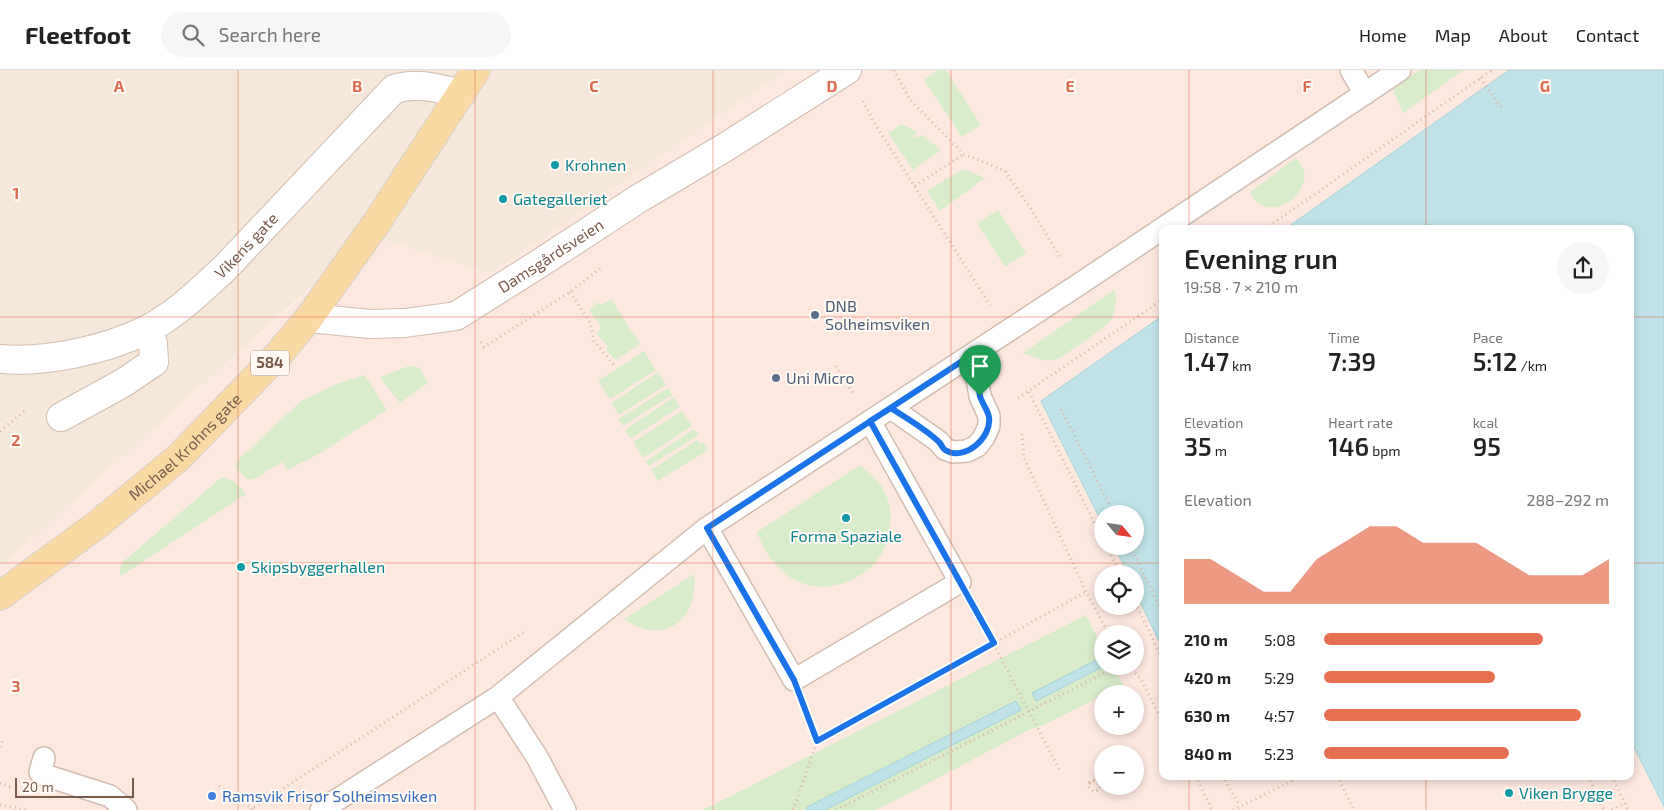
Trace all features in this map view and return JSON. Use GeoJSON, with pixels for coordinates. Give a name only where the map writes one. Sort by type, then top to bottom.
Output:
{"type":"FeatureCollection","features":[{"type":"Feature","properties":{"kind":"main road","name":"Michael Krohns gate"},"geometry":{"type":"LineString","coordinates":[[0,596],[98,524],[178,458],[277,356],[309,318],[374,225],[476,70]]}},
{"type":"Feature","properties":{"kind":"street","name":"Damsgårdsveien"},"geometry":{"type":"LineString","coordinates":[[309,318],[370,324],[405,323],[456,316],[638,199],[724,148],[847,70]]}},
{"type":"Feature","properties":{"kind":"street","name":"Vikens gate"},"geometry":{"type":"LineString","coordinates":[[0,360],[58,356],[104,346],[146,330],[199,293],[225,268],[394,89],[407,85],[428,85],[461,94]]}},
{"type":"Feature","properties":{"kind":"street"},"geometry":{"type":"LineString","coordinates":[[61,417],[123,383],[154,362],[152,343],[146,330]]}},
{"type":"Feature","properties":{"kind":"lane"},"geometry":{"type":"LineString","coordinates":[[1351,70],[1365,94]]}},
{"type":"Feature","properties":{"kind":"lane"},"geometry":{"type":"LineString","coordinates":[[1167,225],[1400,70]]}},
{"type":"Feature","properties":{"kind":"lane"},"geometry":{"type":"LineString","coordinates":[[321,810],[498,697],[707,528],[1159,231]]}},
{"type":"Feature","properties":{"kind":"lane"},"geometry":{"type":"LineString","coordinates":[[891,408],[938,441],[945,449],[953,452],[967,451],[977,446],[989,426],[989,416],[980,396],[973,354]]}},
{"type":"Feature","properties":{"kind":"lane"},"geometry":{"type":"LineString","coordinates":[[707,528],[794,680],[960,582],[870,421]]}},
{"type":"Feature","properties":{"kind":"lane"},"geometry":{"type":"LineString","coordinates":[[498,697],[537,757],[565,810]]}},
{"type":"Feature","properties":{"kind":"lane"},"geometry":{"type":"LineString","coordinates":[[44,758],[41,774],[110,796],[126,810]]}},
{"type":"Feature","properties":{"kind":"path"},"geometry":{"type":"LineString","coordinates":[[894,70],[910,100],[964,154],[1005,171],[1031,208],[1063,262]]}},
{"type":"Feature","properties":{"kind":"path"},"geometry":{"type":"LineString","coordinates":[[1272,225],[1492,70]]}},
{"type":"Feature","properties":{"kind":"path"},"geometry":{"type":"LineString","coordinates":[[1480,78],[1502,108]]}},
{"type":"Feature","properties":{"kind":"path"},"geometry":{"type":"LineString","coordinates":[[863,100],[875,124],[991,306]]}},
{"type":"Feature","properties":{"kind":"path"},"geometry":{"type":"LineString","coordinates":[[915,186],[964,154]]}},
{"type":"Feature","properties":{"kind":"path"},"geometry":{"type":"LineString","coordinates":[[480,340],[484,347],[570,292],[601,268]]}},
{"type":"Feature","properties":{"kind":"path"},"geometry":{"type":"LineString","coordinates":[[570,292],[590,322],[594,341],[614,365]]}},
{"type":"Feature","properties":{"kind":"path"},"geometry":{"type":"LineString","coordinates":[[1018,398],[1159,302]]}},
{"type":"Feature","properties":{"kind":"path"},"geometry":{"type":"LineString","coordinates":[[1014,390],[1019,406]]}},
{"type":"Feature","properties":{"kind":"path"},"geometry":{"type":"LineString","coordinates":[[1029,392],[1094,522]]}},
{"type":"Feature","properties":{"kind":"path"},"geometry":{"type":"LineString","coordinates":[[1061,409],[1109,505]]}},
{"type":"Feature","properties":{"kind":"path"},"geometry":{"type":"LineString","coordinates":[[1021,432],[1024,458],[1086,592],[1104,625]]}},
{"type":"Feature","properties":{"kind":"path"},"geometry":{"type":"LineString","coordinates":[[1134,555],[1159,605]]}},
{"type":"Feature","properties":{"kind":"path"},"geometry":{"type":"LineString","coordinates":[[960,582],[994,643],[1058,769]]}},
{"type":"Feature","properties":{"kind":"path"},"geometry":{"type":"LineString","coordinates":[[817,741],[1086,592]]}},
{"type":"Feature","properties":{"kind":"path"},"geometry":{"type":"LineString","coordinates":[[1141,615],[1159,652]]}},
{"type":"Feature","properties":{"kind":"path"},"geometry":{"type":"LineString","coordinates":[[836,810],[1101,675]]}},
{"type":"Feature","properties":{"kind":"path"},"geometry":{"type":"LineString","coordinates":[[1137,675],[1159,714]]}},
{"type":"Feature","properties":{"kind":"path"},"geometry":{"type":"LineString","coordinates":[[793,810],[817,741],[794,680]]}},
{"type":"Feature","properties":{"kind":"path"},"geometry":{"type":"LineString","coordinates":[[0,747],[3,740]]}},
{"type":"Feature","properties":{"kind":"path"},"geometry":{"type":"LineString","coordinates":[[1198,780],[1212,810]]}},
{"type":"Feature","properties":{"kind":"path"},"geometry":{"type":"LineString","coordinates":[[1224,780],[1240,806]]}},
{"type":"Feature","properties":{"kind":"path"},"geometry":{"type":"LineString","coordinates":[[1233,810],[1294,780]]}},
{"type":"Feature","properties":{"kind":"path"},"geometry":{"type":"LineString","coordinates":[[1339,780],[1354,810]]}},
{"type":"Feature","properties":{"kind":"path"},"geometry":{"type":"LineString","coordinates":[[1590,780],[1604,810]]}},
{"type":"Feature","properties":{"kind":"path"},"geometry":{"type":"LineString","coordinates":[[1614,780],[1628,810]]}},
{"type":"Feature","properties":{"kind":"path"},"geometry":{"type":"LineString","coordinates":[[0,784],[10,786]]}},
{"type":"Feature","properties":{"kind":"path"},"geometry":{"type":"LineString","coordinates":[[220,786],[255,810]]}},
{"type":"Feature","properties":{"kind":"path"},"geometry":{"type":"LineString","coordinates":[[1612,810],[1624,803]]}},
{"type":"Feature","properties":{"kind":"path"},"geometry":{"type":"LineString","coordinates":[[0,805],[27,810]]}},
{"type":"Feature","properties":{"kind":"shaded area"},"geometry":{"type":"Polygon","coordinates":[[[0,70],[787,70],[490,274],[369,235],[0,568],[0,70]]]}},
{"type":"Feature","properties":{"kind":"shaded area"},"geometry":{"type":"Polygon","coordinates":[[[787,70],[1509,70],[1291,225],[1159,225],[1159,318],[1042,402],[1094,507],[1094,555],[1118,555],[1124,565],[1094,565],[1094,615],[1144,615],[1144,610],[1159,642],[1159,780],[1634,780],[1634,747],[1664,810],[0,810],[0,568],[370,235],[490,274],[787,70]]]}},
{"type":"Feature","properties":{"kind":"green space"},"geometry":{"type":"Polygon","coordinates":[[[938,70],[946,70],[981,125],[962,137],[924,80],[938,70]]]}},
{"type":"Feature","properties":{"kind":"green space"},"geometry":{"type":"Polygon","coordinates":[[[1419,70],[1464,70],[1403,113],[1393,90],[1419,70]]]}},
{"type":"Feature","properties":{"kind":"green space"},"geometry":{"type":"Polygon","coordinates":[[[901,124],[917,132],[912,139],[922,135],[941,150],[913,170],[888,133],[901,124]]]}},
{"type":"Feature","properties":{"kind":"green space"},"geometry":{"type":"Polygon","coordinates":[[[1296,158],[1304,171],[1304,179],[1298,193],[1286,204],[1278,206],[1263,206],[1258,203],[1250,192],[1296,158]]]}},
{"type":"Feature","properties":{"kind":"green space"},"geometry":{"type":"Polygon","coordinates":[[[963,169],[985,178],[940,211],[927,191],[963,169]]]}},
{"type":"Feature","properties":{"kind":"green space"},"geometry":{"type":"Polygon","coordinates":[[[998,210],[1026,253],[1005,267],[977,223],[998,210]]]}},
{"type":"Feature","properties":{"kind":"green space"},"geometry":{"type":"Polygon","coordinates":[[[1115,289],[1115,309],[1111,320],[1077,347],[1053,360],[1040,359],[1023,353],[1115,289]]]}},
{"type":"Feature","properties":{"kind":"green space"},"geometry":{"type":"Polygon","coordinates":[[[611,299],[640,344],[616,360],[607,352],[607,346],[596,333],[602,328],[589,310],[597,302],[601,305],[611,299]]]}},
{"type":"Feature","properties":{"kind":"green space"},"geometry":{"type":"Polygon","coordinates":[[[644,351],[656,370],[610,399],[598,381],[644,351]]]}},
{"type":"Feature","properties":{"kind":"green space"},"geometry":{"type":"Polygon","coordinates":[[[409,366],[420,368],[428,383],[400,403],[380,377],[409,366]]]}},
{"type":"Feature","properties":{"kind":"green space"},"geometry":{"type":"Polygon","coordinates":[[[658,372],[666,385],[619,415],[611,403],[658,372]]]}},
{"type":"Feature","properties":{"kind":"green space"},"geometry":{"type":"Polygon","coordinates":[[[365,375],[387,410],[319,454],[287,470],[282,462],[257,478],[248,480],[235,468],[237,461],[301,401],[336,384],[365,375]]]}},
{"type":"Feature","properties":{"kind":"green space"},"geometry":{"type":"Polygon","coordinates":[[[668,388],[672,395],[623,426],[618,419],[668,388]]]}},
{"type":"Feature","properties":{"kind":"green space"},"geometry":{"type":"Polygon","coordinates":[[[674,397],[680,407],[630,439],[625,430],[674,397]]]}},
{"type":"Feature","properties":{"kind":"green space"},"geometry":{"type":"Polygon","coordinates":[[[682,411],[692,426],[643,458],[633,442],[682,411]]]}},
{"type":"Feature","properties":{"kind":"green space"},"geometry":{"type":"Polygon","coordinates":[[[694,429],[699,435],[649,466],[646,461],[694,429]]]}},
{"type":"Feature","properties":{"kind":"green space"},"geometry":{"type":"Polygon","coordinates":[[[697,440],[700,444],[703,442],[708,450],[658,481],[651,470],[697,440]]]}},
{"type":"Feature","properties":{"kind":"green space"},"geometry":{"type":"Polygon","coordinates":[[[860,465],[879,483],[889,504],[891,515],[889,530],[881,555],[862,574],[841,584],[819,587],[808,585],[790,577],[772,561],[763,547],[757,532],[860,465]]]}},
{"type":"Feature","properties":{"kind":"green space"},"geometry":{"type":"Polygon","coordinates":[[[222,477],[234,481],[246,494],[121,576],[120,570],[124,561],[222,477]]]}},
{"type":"Feature","properties":{"kind":"green space"},"geometry":{"type":"Polygon","coordinates":[[[694,574],[694,590],[691,604],[685,616],[676,624],[665,629],[652,630],[638,627],[624,619],[694,574]]]}},
{"type":"Feature","properties":{"kind":"green space"},"geometry":{"type":"Polygon","coordinates":[[[1086,615],[1094,631],[1094,675],[1117,675],[1123,685],[1094,685],[1094,700],[1044,725],[1029,730],[877,810],[703,810],[1086,615]]]}},
{"type":"Feature","properties":{"kind":"water"},"geometry":{"type":"Polygon","coordinates":[[[1509,70],[1664,70],[1664,807],[1634,747],[1634,225],[1291,225],[1509,70]]]}},
{"type":"Feature","properties":{"kind":"water"},"geometry":{"type":"Polygon","coordinates":[[[1159,318],[1159,642],[1144,610],[1144,565],[1124,565],[1118,555],[1144,555],[1144,505],[1094,505],[1094,507],[1041,401],[1159,318]]]}},
{"type":"Feature","properties":{"kind":"water"},"geometry":{"type":"Polygon","coordinates":[[[1094,661],[1094,671],[1036,701],[1032,693],[1094,661]]]}},
{"type":"Feature","properties":{"kind":"water"},"geometry":{"type":"Polygon","coordinates":[[[1016,701],[1021,710],[825,810],[807,810],[807,807],[1016,701]]]}},
{"type":"Feature","properties":{"kind":"place","name":"Krohnen"},"geometry":{"type":"Point","coordinates":[555,165]}},
{"type":"Feature","properties":{"kind":"place","name":"Gategalleriet"},"geometry":{"type":"Point","coordinates":[503,199]}},
{"type":"Feature","properties":{"kind":"place","name":"DNB Solheimsviken"},"geometry":{"type":"Point","coordinates":[815,315]}},
{"type":"Feature","properties":{"kind":"place","name":"Uni Micro"},"geometry":{"type":"Point","coordinates":[776,378]}},
{"type":"Feature","properties":{"kind":"place","name":"Forma Spaziale"},"geometry":{"type":"Point","coordinates":[846,518]}},
{"type":"Feature","properties":{"kind":"place","name":"Skipsbyggerhallen"},"geometry":{"type":"Point","coordinates":[241,567]}},
{"type":"Feature","properties":{"kind":"place","name":"Viken Brygge"},"geometry":{"type":"Point","coordinates":[1509,793]}},
{"type":"Feature","properties":{"kind":"place","name":"Ramsvik Frisør Solheimsviken"},"geometry":{"type":"Point","coordinates":[212,796]}},
{"type":"Feature","properties":{"kind":"route"},"geometry":{"type":"LineString","coordinates":[[980,396],[973,354],[891,408],[761,493],[707,528],[794,680],[817,741],[994,643],[960,582],[870,421],[891,408],[938,441],[945,449],[953,452],[967,451],[977,446],[989,426],[989,416],[980,396]]}}]}
